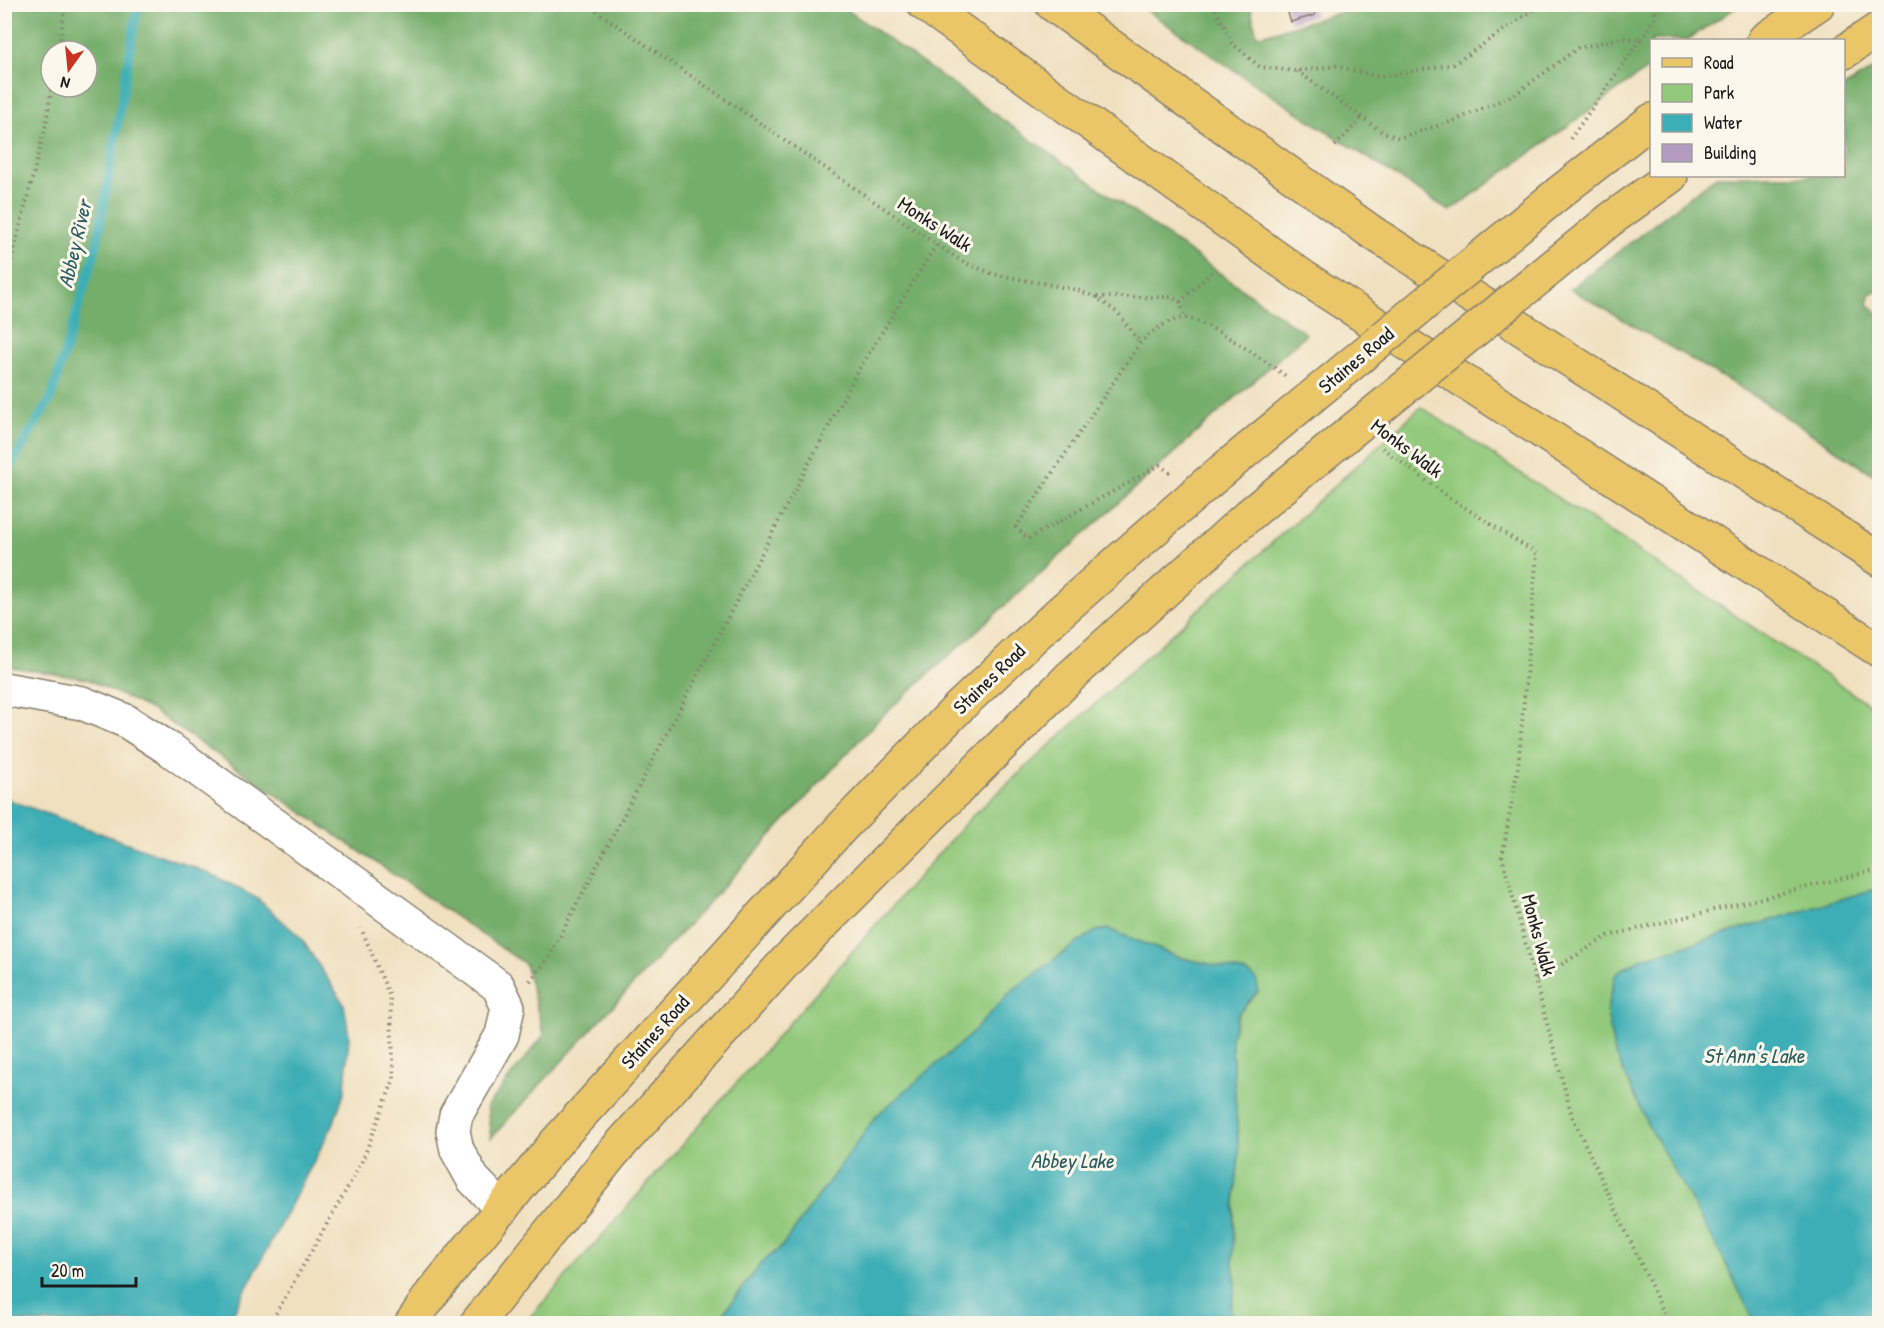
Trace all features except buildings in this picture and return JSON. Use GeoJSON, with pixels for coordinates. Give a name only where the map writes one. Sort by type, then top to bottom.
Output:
{"type":"FeatureCollection","features":[{"type":"Feature","properties":{"kind":"main road"},"geometry":{"type":"LineString","coordinates":[[924,4],[1302,276],[1880,651]]}},
{"type":"Feature","properties":{"kind":"main road"},"geometry":{"type":"LineString","coordinates":[[1052,4],[1370,231],[1880,560]]}},
{"type":"Feature","properties":{"kind":"main road"},"geometry":{"type":"LineString","coordinates":[[1766,39],[1818,4]]}},
{"type":"Feature","properties":{"kind":"main road"},"geometry":{"type":"LineString","coordinates":[[1845,51],[1880,28]]}},
{"type":"Feature","properties":{"kind":"main road","name":"Staines Road"},"geometry":{"type":"LineString","coordinates":[[411,1323],[432,1293],[558,1140],[843,826],[959,707],[1050,622],[1206,484],[1560,192],[1650,122]]}},
{"type":"Feature","properties":{"kind":"main road"},"geometry":{"type":"LineString","coordinates":[[476,1323],[612,1154],[786,961],[1071,676],[1249,515],[1611,219],[1670,177]]}},
{"type":"Feature","properties":{"kind":"lane"},"geometry":{"type":"LineString","coordinates":[[4,689],[82,703],[135,727],[171,750],[498,986],[508,1007],[502,1035],[456,1115],[453,1131],[457,1150],[473,1179],[502,1209]]}},
{"type":"Feature","properties":{"kind":"path"},"geometry":{"type":"LineString","coordinates":[[61,39],[65,4]]}},
{"type":"Feature","properties":{"kind":"path","name":"Monks Walk"},"geometry":{"type":"LineString","coordinates":[[586,4],[961,261],[993,274],[1077,290],[1096,297],[1118,313],[1140,343]]}},
{"type":"Feature","properties":{"kind":"path"},"geometry":{"type":"LineString","coordinates":[[1213,4],[1232,43],[1260,67],[1297,71],[1336,66],[1379,78],[1454,64],[1542,4]]}},
{"type":"Feature","properties":{"kind":"path"},"geometry":{"type":"LineString","coordinates":[[1563,149],[1655,19],[1656,4]]}},
{"type":"Feature","properties":{"kind":"path"},"geometry":{"type":"LineString","coordinates":[[1297,71],[1381,131],[1399,138],[1456,120],[1514,95],[1578,48],[1622,38],[1641,39]]}},
{"type":"Feature","properties":{"kind":"path"},"geometry":{"type":"LineString","coordinates":[[4,290],[46,124],[50,99]]}},
{"type":"Feature","properties":{"kind":"path"},"geometry":{"type":"LineString","coordinates":[[1335,146],[1363,117]]}},
{"type":"Feature","properties":{"kind":"path"},"geometry":{"type":"LineString","coordinates":[[508,1007],[549,957],[856,374],[936,245]]}},
{"type":"Feature","properties":{"kind":"path"},"geometry":{"type":"LineString","coordinates":[[1179,303],[1212,272]]}},
{"type":"Feature","properties":{"kind":"path"},"geometry":{"type":"LineString","coordinates":[[1096,297],[1172,297],[1179,303],[1185,318]]}},
{"type":"Feature","properties":{"kind":"path"},"geometry":{"type":"LineString","coordinates":[[1171,473],[1160,465],[1028,539],[1016,528],[1140,343],[1162,324],[1185,318],[1204,324],[1293,381]]}},
{"type":"Feature","properties":{"kind":"path","name":"Monks Walk"},"geometry":{"type":"LineString","coordinates":[[1376,443],[1450,498],[1537,554],[1518,767],[1503,857],[1572,1116],[1669,1323]]}},
{"type":"Feature","properties":{"kind":"path"},"geometry":{"type":"LineString","coordinates":[[1536,980],[1608,936],[1880,869]]}},
{"type":"Feature","properties":{"kind":"path"},"geometry":{"type":"LineString","coordinates":[[270,1323],[361,1164],[394,1079],[390,997],[359,923]]}},
{"type":"Feature","properties":{"kind":"green space"},"geometry":{"type":"Polygon","coordinates":[[[4,5],[840,5],[1306,334],[879,719],[491,1138],[487,1106],[544,1035],[525,964],[150,709],[87,679],[5,666],[4,5]]]}},
{"type":"Feature","properties":{"kind":"green space"},"geometry":{"type":"Polygon","coordinates":[[[1139,5],[1250,5],[1257,36],[1366,5],[1740,5],[1689,39],[1650,39],[1650,67],[1450,211],[1251,82],[1139,5]]]}},
{"type":"Feature","properties":{"kind":"green space"},"geometry":{"type":"Polygon","coordinates":[[[1879,66],[1880,287],[1870,295],[1868,304],[1879,314],[1879,478],[1751,394],[1570,289],[1716,177],[1845,177],[1845,86],[1879,66]]]}},
{"type":"Feature","properties":{"kind":"green space"},"geometry":{"type":"Polygon","coordinates":[[[1421,407],[1879,711],[1879,888],[1641,959],[1622,969],[1722,1256],[1755,1323],[1243,1323],[1230,1311],[1236,1283],[1233,1265],[1234,1207],[1239,1154],[1231,1037],[1238,1014],[1258,992],[1248,973],[1178,957],[1108,929],[1077,943],[1010,992],[780,1248],[762,1262],[716,1323],[524,1324],[969,819],[1421,407]]]}},
{"type":"Feature","properties":{"kind":"water"},"geometry":{"type":"Polygon","coordinates":[[[4,798],[212,874],[258,899],[301,938],[344,1004],[349,1036],[345,1090],[333,1125],[228,1323],[5,1323],[4,798]]]}},
{"type":"Feature","properties":{"kind":"water","name":"St Ann's Lake"},"geometry":{"type":"Polygon","coordinates":[[[1879,888],[1879,1323],[1755,1323],[1722,1256],[1648,1125],[1614,1051],[1607,1012],[1615,976],[1622,969],[1641,959],[1879,888]]]}},
{"type":"Feature","properties":{"kind":"water","name":"Abbey Lake"},"geometry":{"type":"Polygon","coordinates":[[[1108,929],[1178,957],[1248,973],[1257,980],[1258,991],[1238,1014],[1231,1037],[1239,1154],[1234,1207],[1233,1265],[1236,1283],[1230,1311],[1243,1323],[716,1323],[762,1262],[781,1248],[876,1116],[969,1036],[1010,992],[1077,943],[1096,931],[1108,929]]]}},
{"type":"Feature","properties":{"kind":"waterway","name":"Abbey River"},"geometry":{"type":"LineString","coordinates":[[4,477],[51,398],[97,245],[138,4]]}}]}
